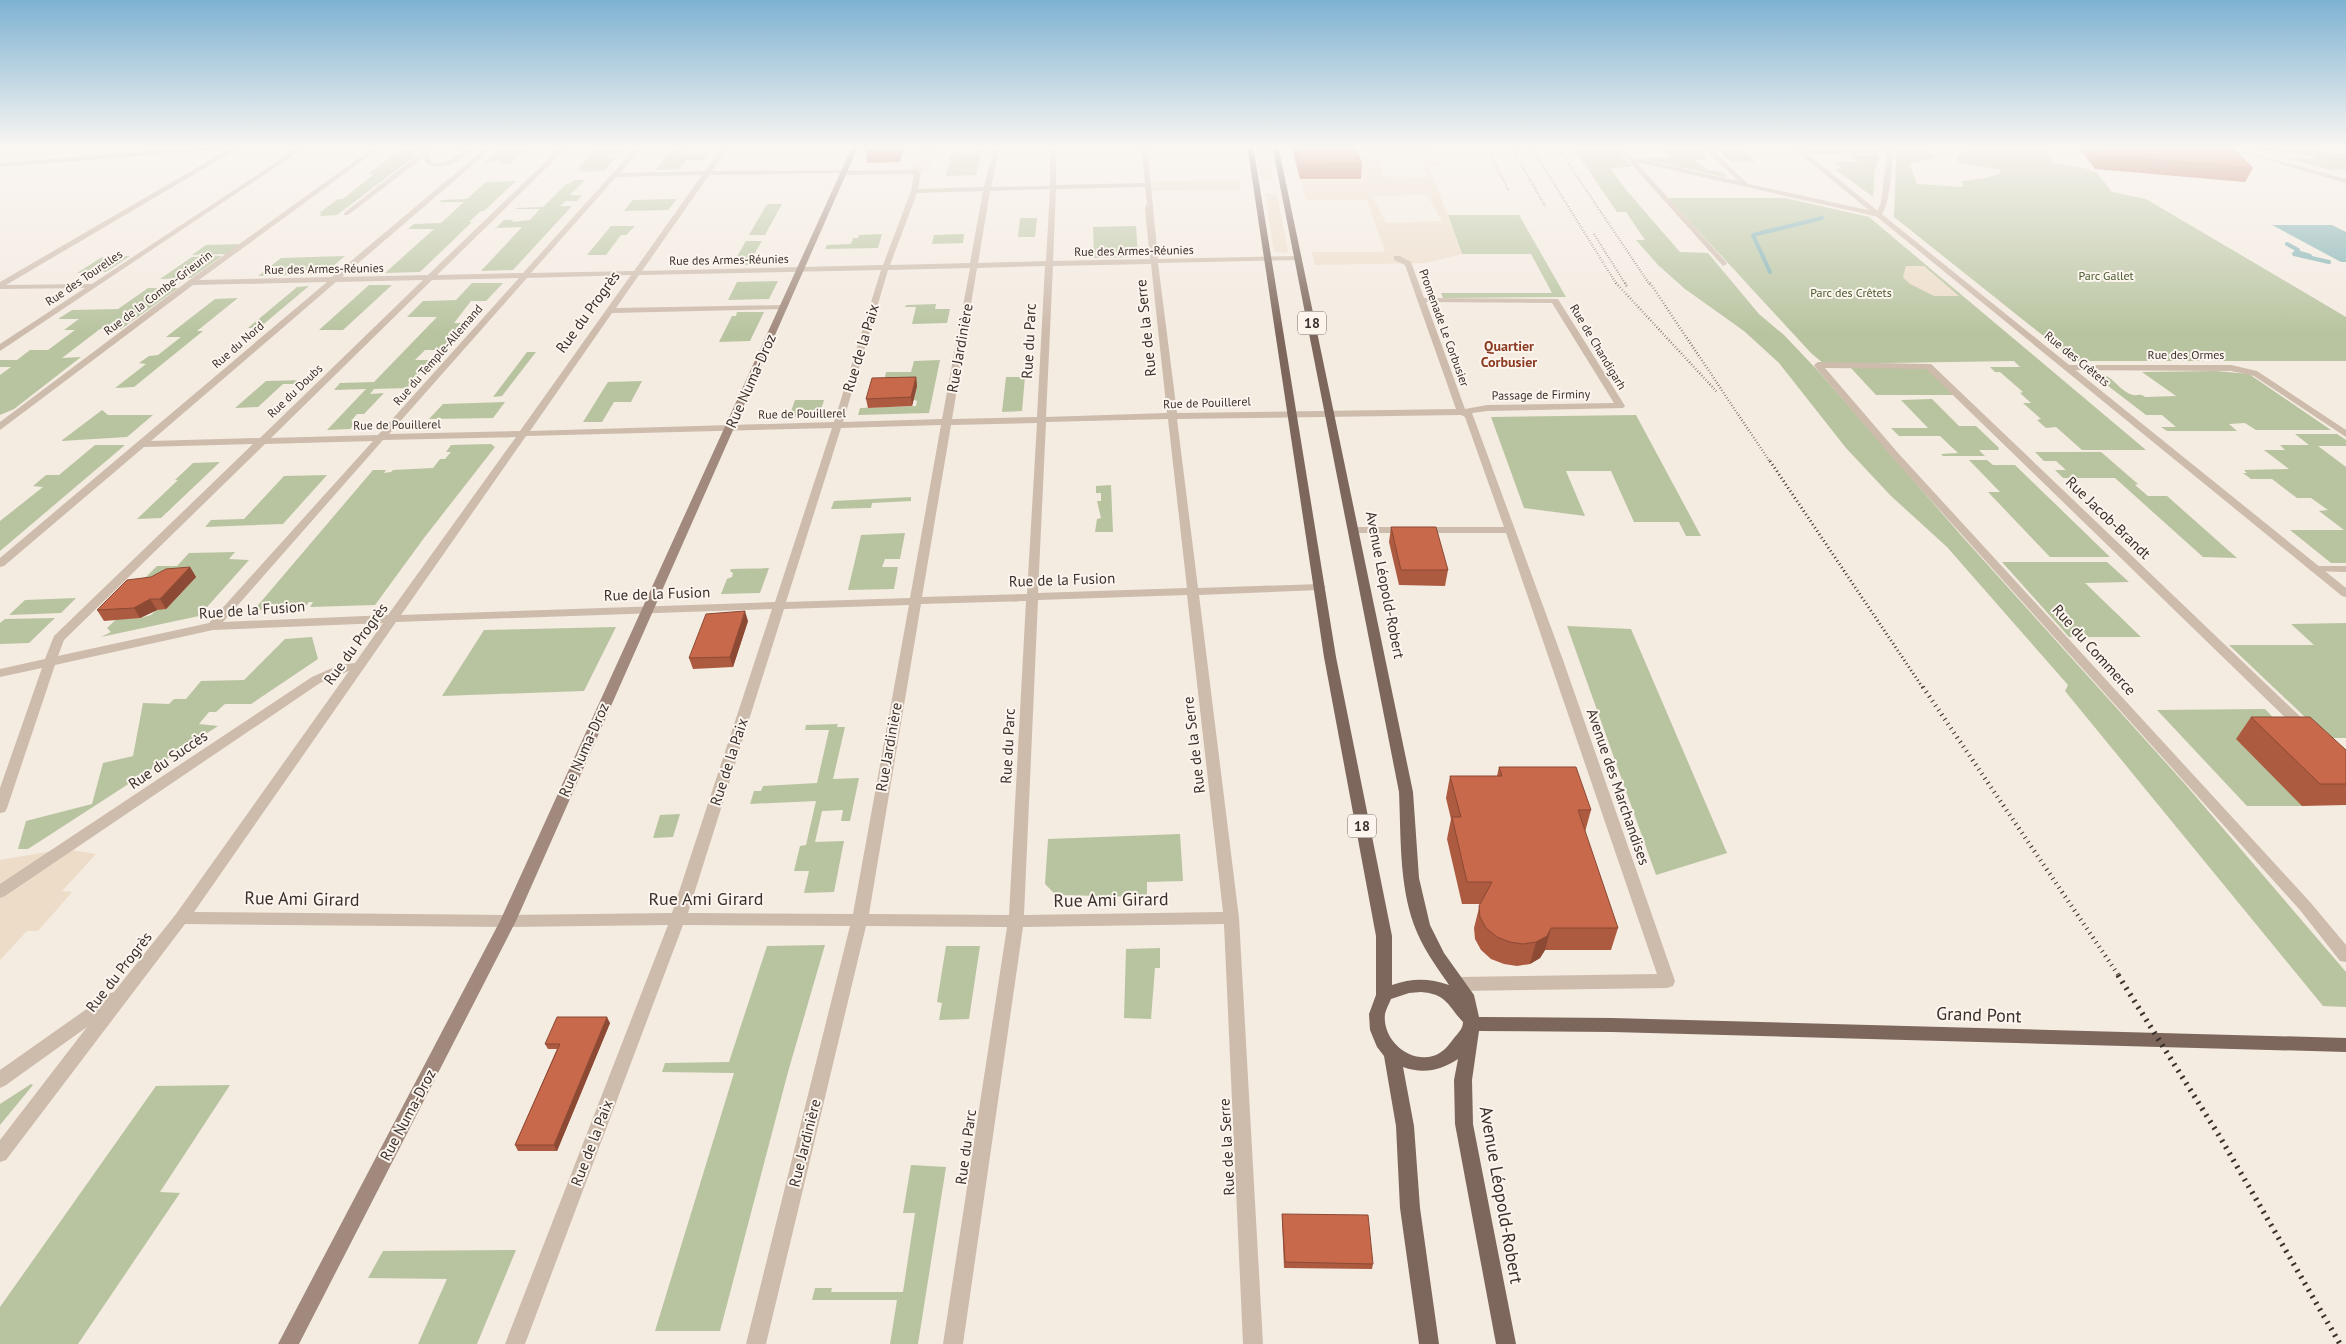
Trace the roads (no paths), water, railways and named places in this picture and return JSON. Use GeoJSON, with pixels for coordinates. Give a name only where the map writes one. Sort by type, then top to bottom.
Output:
{"type":"FeatureCollection","features":[{"type":"Feature","properties":{"kind":"main road","name":"Rue Numa-Droz"},"geometry":{"type":"LineString","coordinates":[[288,1344],[508,921],[828,208]]}},
{"type":"Feature","properties":{"kind":"main road","name":"18"},"geometry":{"type":"LineString","coordinates":[[1259,208],[1332,667],[1384,936],[1384,995],[1377,1014],[1378,1030],[1383,1042],[1392,1053]]}},
{"type":"Feature","properties":{"kind":"main road","name":"Avenue Léopold-Robert"},"geometry":{"type":"LineString","coordinates":[[1288,208],[1406,792],[1410,878],[1422,924],[1438,957],[1468,1000],[1472,1024],[1463,1080],[1464,1124],[1506,1344]]}},
{"type":"Feature","properties":{"kind":"main road"},"geometry":{"type":"LineString","coordinates":[[1384,995],[1412,985],[1438,987],[1452,996],[1463,1008],[1472,1024],[1465,1039],[1458,1048],[1451,1055],[1436,1063],[1426,1064],[1408,1061],[1392,1053]]}},
{"type":"Feature","properties":{"kind":"main road","name":"Grand Pont"},"geometry":{"type":"LineString","coordinates":[[1472,1024],[1612,1025],[2346,1045]]}},
{"type":"Feature","properties":{"kind":"main road"},"geometry":{"type":"LineString","coordinates":[[1392,1053],[1405,1126],[1410,1208],[1429,1344]]}},
{"type":"Feature","properties":{"kind":"street"},"geometry":{"type":"LineString","coordinates":[[0,286],[134,208]]}},
{"type":"Feature","properties":{"kind":"street","name":"Rue des Tourelles"},"geometry":{"type":"LineString","coordinates":[[0,348],[211,208]]}},
{"type":"Feature","properties":{"kind":"street","name":"Rue de la Combe-Grieurin"},"geometry":{"type":"LineString","coordinates":[[0,427],[191,283],[295,208]]}},
{"type":"Feature","properties":{"kind":"street"},"geometry":{"type":"LineString","coordinates":[[346,214],[354,208]]}},
{"type":"Feature","properties":{"kind":"street","name":"Rue du Nord"},"geometry":{"type":"LineString","coordinates":[[0,564],[419,208]]}},
{"type":"Feature","properties":{"kind":"street","name":"Rue du Doubs"},"geometry":{"type":"LineString","coordinates":[[0,808],[58,639],[503,208]]}},
{"type":"Feature","properties":{"kind":"street","name":"Rue du Temple-Allemand"},"geometry":{"type":"LineString","coordinates":[[213,626],[585,208]]}},
{"type":"Feature","properties":{"kind":"street","name":"Rue du Progrès"},"geometry":{"type":"LineString","coordinates":[[0,1154],[182,918],[394,619],[522,434],[684,208]]}},
{"type":"Feature","properties":{"kind":"street","name":"Rue de la Paix"},"geometry":{"type":"LineString","coordinates":[[515,1344],[678,919],[838,426],[886,268],[908,208]]}},
{"type":"Feature","properties":{"kind":"street","name":"Rue Jardinière"},"geometry":{"type":"LineString","coordinates":[[756,1344],[860,919],[914,601],[948,423],[984,208]]}},
{"type":"Feature","properties":{"kind":"street","name":"Rue du Parc"},"geometry":{"type":"LineString","coordinates":[[953,1344],[1016,921],[1052,208]]}},
{"type":"Feature","properties":{"kind":"street","name":"Rue de la Serre"},"geometry":{"type":"LineString","coordinates":[[1149,208],[1231,918],[1253,1344]]}},
{"type":"Feature","properties":{"kind":"street"},"geometry":{"type":"LineString","coordinates":[[1673,208],[1723,264]]}},
{"type":"Feature","properties":{"kind":"street"},"geometry":{"type":"LineString","coordinates":[[1846,208],[1879,215],[1882,208]]}},
{"type":"Feature","properties":{"kind":"street","name":"Rue des Crêtets"},"geometry":{"type":"LineString","coordinates":[[1870,208],[2346,594]]}},
{"type":"Feature","properties":{"kind":"street"},"geometry":{"type":"LineString","coordinates":[[1267,260],[1299,258]]}},
{"type":"Feature","properties":{"kind":"street","name":"Promenade Le Corbusier"},"geometry":{"type":"LineString","coordinates":[[1397,258],[1408,264],[1462,412]]}},
{"type":"Feature","properties":{"kind":"street","name":"Rue des Armes-Réunies"},"geometry":{"type":"LineString","coordinates":[[191,283],[1267,260]]}},
{"type":"Feature","properties":{"kind":"street"},"geometry":{"type":"LineString","coordinates":[[0,286],[93,286]]}},
{"type":"Feature","properties":{"kind":"street","name":"Rue de Chandigarh"},"geometry":{"type":"LineString","coordinates":[[1422,300],[1555,300],[1620,406]]}},
{"type":"Feature","properties":{"kind":"street"},"geometry":{"type":"LineString","coordinates":[[609,311],[784,307]]}},
{"type":"Feature","properties":{"kind":"street","name":"Rue Jacob-Brandt"},"geometry":{"type":"LineString","coordinates":[[1818,365],[1928,366],[2311,734]]}},
{"type":"Feature","properties":{"kind":"street","name":"Rue du Commerce"},"geometry":{"type":"LineString","coordinates":[[1818,365],[1895,455],[2305,906],[2346,956]]}},
{"type":"Feature","properties":{"kind":"street","name":"Rue des Ormes"},"geometry":{"type":"LineString","coordinates":[[2068,368],[2231,368],[2241,370],[2257,374],[2346,434]]}},
{"type":"Feature","properties":{"kind":"street","name":"Passage de Firminy"},"geometry":{"type":"LineString","coordinates":[[1462,412],[1487,408],[1620,406]]}},
{"type":"Feature","properties":{"kind":"street","name":"Rue de Pouillerel"},"geometry":{"type":"LineString","coordinates":[[142,444],[1330,412],[1462,412]]}},
{"type":"Feature","properties":{"kind":"street","name":"Avenue des Marchandises"},"geometry":{"type":"LineString","coordinates":[[1458,984],[1667,981],[1469,415],[1462,412]]}},
{"type":"Feature","properties":{"kind":"street"},"geometry":{"type":"LineString","coordinates":[[1354,530],[1510,530]]}},
{"type":"Feature","properties":{"kind":"street"},"geometry":{"type":"LineString","coordinates":[[2315,569],[2346,569]]}},
{"type":"Feature","properties":{"kind":"street","name":"Rue de la Fusion"},"geometry":{"type":"LineString","coordinates":[[0,673],[213,626],[1320,587]]}},
{"type":"Feature","properties":{"kind":"street","name":"Rue du Succès"},"geometry":{"type":"LineString","coordinates":[[0,892],[316,680],[344,668],[360,666]]}},
{"type":"Feature","properties":{"kind":"street","name":"Rue Ami Girard"},"geometry":{"type":"LineString","coordinates":[[182,918],[508,921],[860,919],[1016,921],[1231,918]]}},
{"type":"Feature","properties":{"kind":"street"},"geometry":{"type":"LineString","coordinates":[[0,1080],[124,992]]}},
{"type":"Feature","properties":{"kind":"water"},"geometry":{"type":"Polygon","coordinates":[[[2272,225],[2332,225],[2346,232],[2346,262],[2341,262],[2272,225]]]}},
{"type":"Feature","properties":{"kind":"waterway"},"geometry":{"type":"LineString","coordinates":[[1770,272],[1753,235],[1822,218]]}},
{"type":"Feature","properties":{"kind":"waterway"},"geometry":{"type":"LineString","coordinates":[[2287,244],[2298,250],[2295,253]]}},
{"type":"Feature","properties":{"kind":"waterway"},"geometry":{"type":"LineString","coordinates":[[2310,256],[2297,252],[2294,254],[2329,262]]}},
{"type":"Feature","properties":{"kind":"railway"},"geometry":{"type":"LineString","coordinates":[[1569,208],[1617,285]]}},
{"type":"Feature","properties":{"kind":"railway"},"geometry":{"type":"LineString","coordinates":[[1598,208],[1650,285]]}},
{"type":"Feature","properties":{"kind":"railway"},"geometry":{"type":"LineString","coordinates":[[1594,234],[1626,285]]}},
{"type":"Feature","properties":{"kind":"railway"},"geometry":{"type":"LineString","coordinates":[[1616,283],[1718,393]]}},
{"type":"Feature","properties":{"kind":"railway"},"geometry":{"type":"LineString","coordinates":[[1650,283],[1770,462]]}},
{"type":"Feature","properties":{"kind":"railway"},"geometry":{"type":"LineString","coordinates":[[1770,461],[1923,688]]}},
{"type":"Feature","properties":{"kind":"railway"},"geometry":{"type":"LineString","coordinates":[[1923,687],[2119,976]]}},
{"type":"Feature","properties":{"kind":"railway"},"geometry":{"type":"LineString","coordinates":[[2118,975],[2220,1137],[2340,1344]]}},
{"type":"Feature","properties":{"kind":"district","name":"Quartier Corbusier"},"geometry":{"type":"Point","coordinates":[1509,354]}},
{"type":"Feature","properties":{"kind":"park label","name":"Parc Gallet"},"geometry":{"type":"Point","coordinates":[2106,276]}},
{"type":"Feature","properties":{"kind":"park label","name":"Parc des Crêtets"},"geometry":{"type":"Point","coordinates":[1851,293]}}]}
